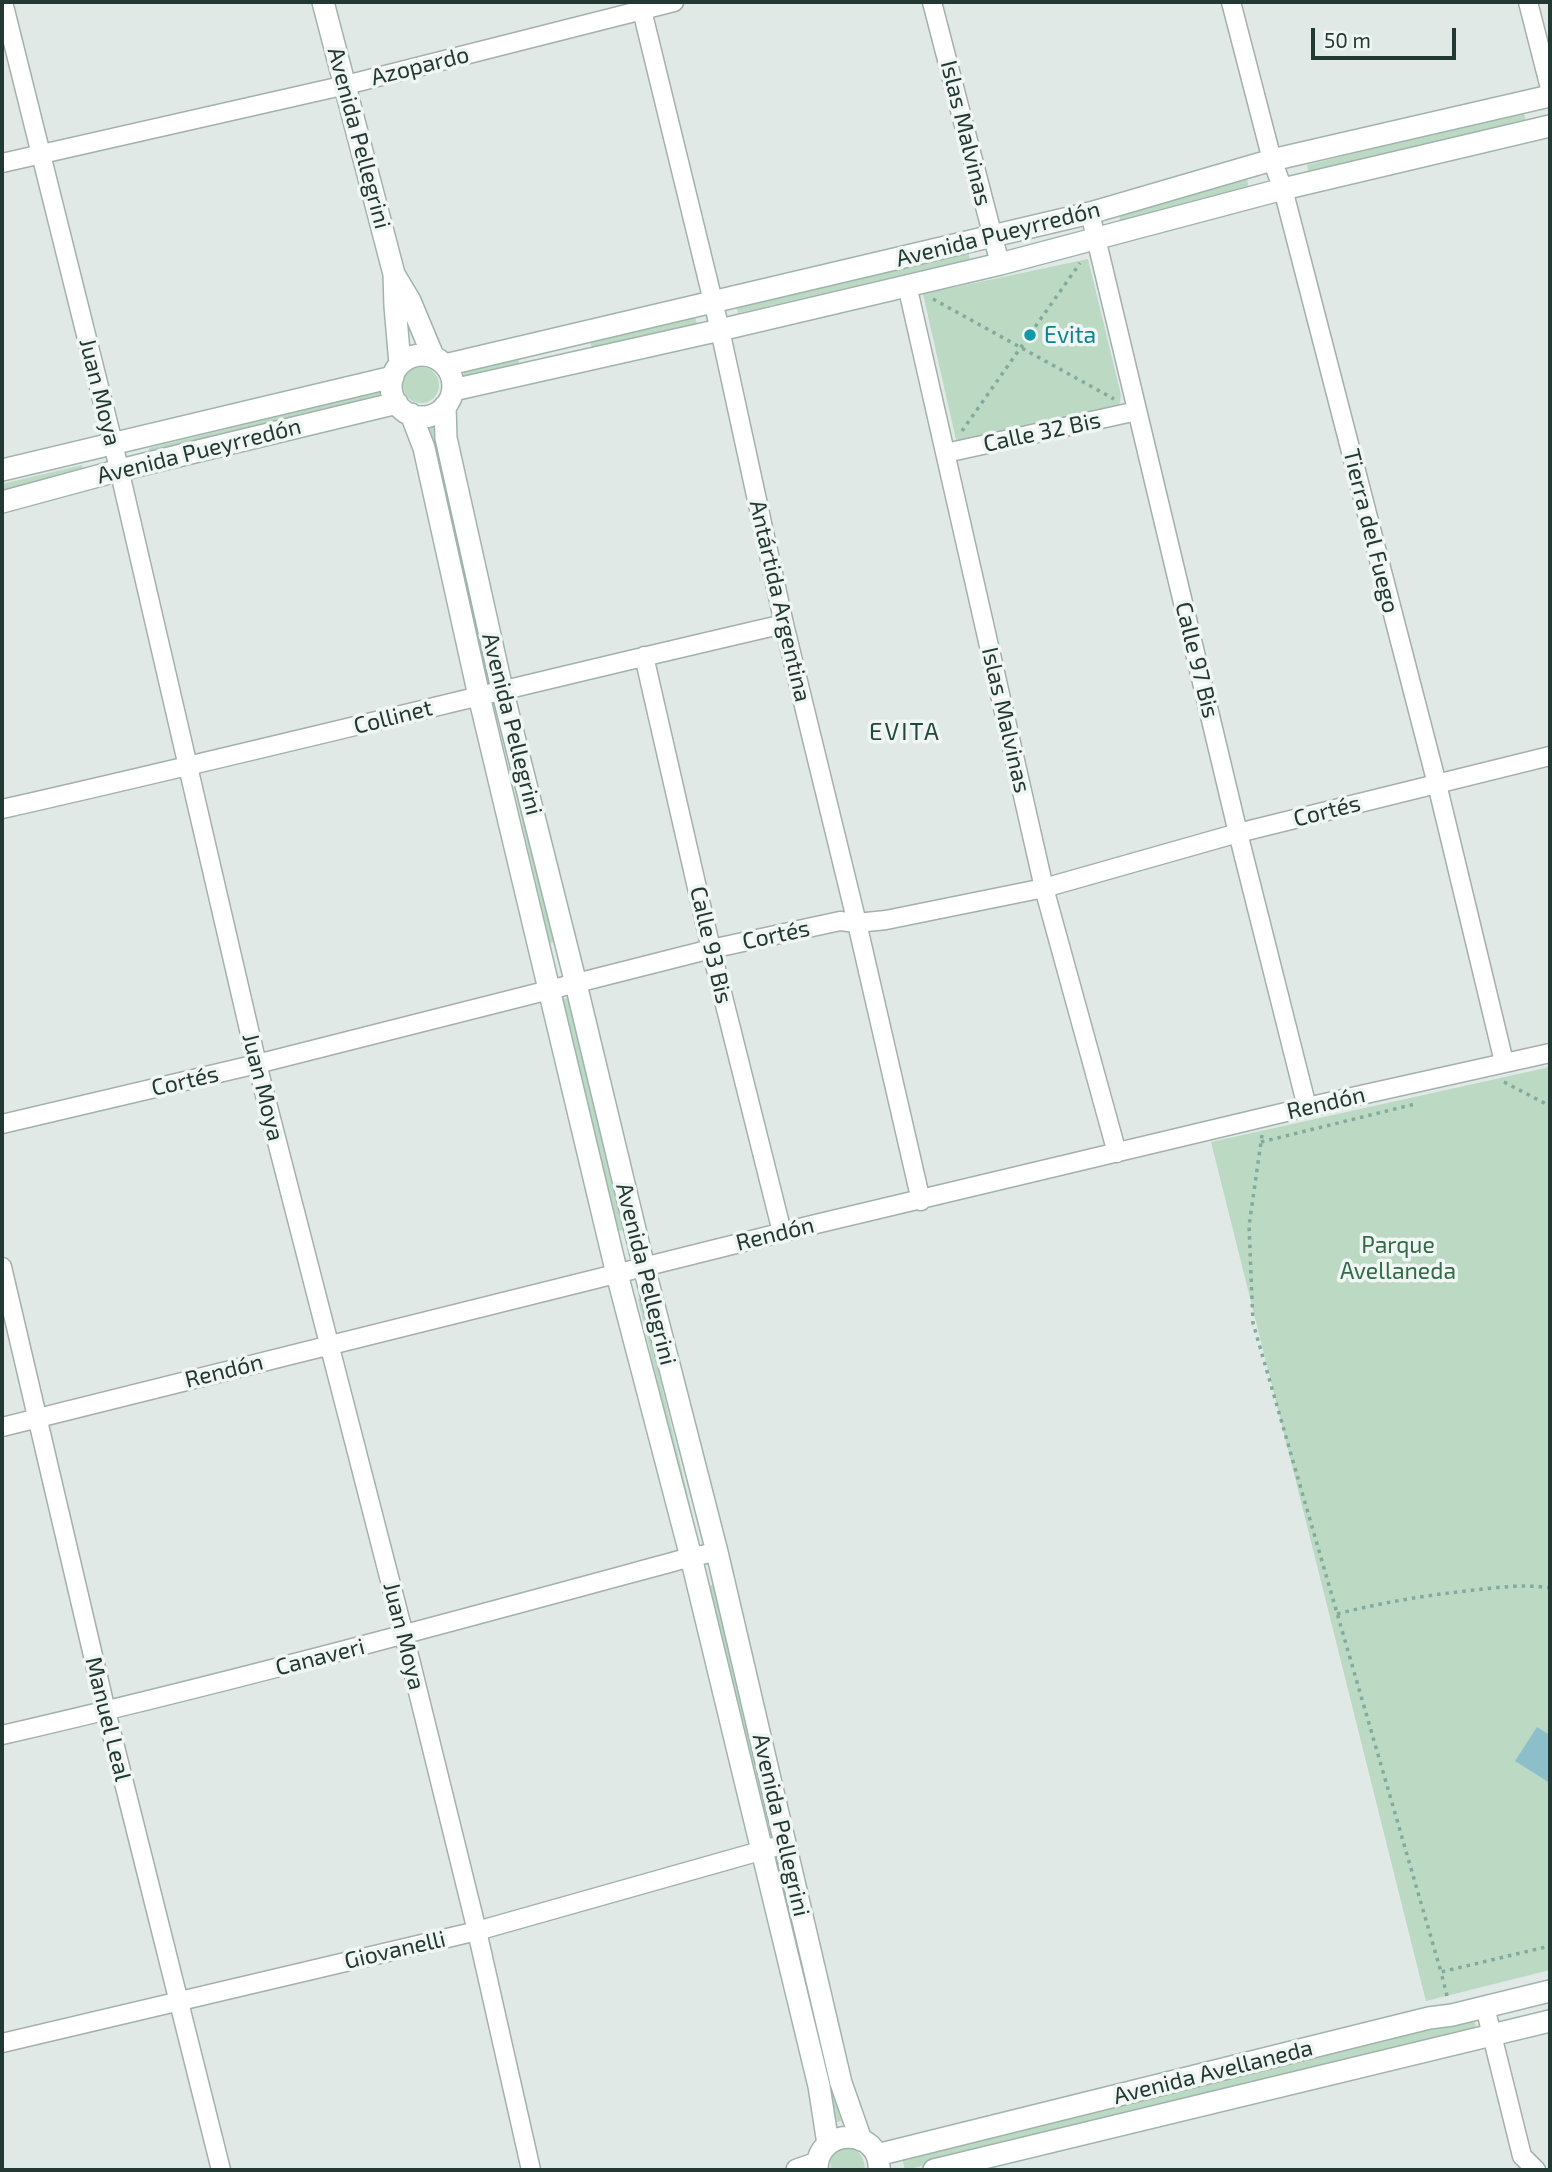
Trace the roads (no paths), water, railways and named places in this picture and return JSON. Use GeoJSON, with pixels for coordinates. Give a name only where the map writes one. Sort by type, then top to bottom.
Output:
{"type":"FeatureCollection","features":[{"type":"Feature","properties":{"kind":"main road","name":"Avenida Pellegrini"},"geometry":{"type":"LineString","coordinates":[[323,2],[394,274],[397,371]]}},
{"type":"Feature","properties":{"kind":"main road","name":"Avenida Pueyrredón"},"geometry":{"type":"LineString","coordinates":[[439,360],[550,340],[1090,213],[1272,160],[1550,96]]}},
{"type":"Feature","properties":{"kind":"main road","name":"Avenida Pueyrredón"},"geometry":{"type":"LineString","coordinates":[[449,398],[556,367],[1000,264],[1283,189],[1550,126]]}},
{"type":"Feature","properties":{"kind":"main road","name":"Avenida Pellegrini"},"geometry":{"type":"LineString","coordinates":[[394,274],[439,360]]}},
{"type":"Feature","properties":{"kind":"main road"},"geometry":{"type":"LineString","coordinates":[[550,340],[556,367]]}},
{"type":"Feature","properties":{"kind":"main road"},"geometry":{"type":"LineString","coordinates":[[414,356],[439,360],[453,379],[449,398],[436,414],[426,416],[404,408],[391,387],[397,371],[414,356]]}},
{"type":"Feature","properties":{"kind":"main road","name":"Avenida Pueyrredón"},"geometry":{"type":"LineString","coordinates":[[2,470],[397,371]]}},
{"type":"Feature","properties":{"kind":"main road","name":"Avenida Pellegrini"},"geometry":{"type":"LineString","coordinates":[[449,398],[446,438],[502,689],[643,1267],[717,1552],[841,2083],[862,2140]]}},
{"type":"Feature","properties":{"kind":"main road","name":"Avenida Pellegrini"},"geometry":{"type":"LineString","coordinates":[[404,408],[424,448],[479,696],[617,1274],[691,1557],[819,2086],[815,2162]]}},
{"type":"Feature","properties":{"kind":"main road","name":"Avenida Pueyrredón"},"geometry":{"type":"LineString","coordinates":[[2,502],[120,470],[404,408]]}},
{"type":"Feature","properties":{"kind":"main road","name":"Avenida Avellaneda"},"geometry":{"type":"LineString","coordinates":[[878,2163],[1429,2018],[1550,1991]]}},
{"type":"Feature","properties":{"kind":"main road","name":"Avenida Avellaneda"},"geometry":{"type":"LineString","coordinates":[[934,2170],[1550,2021]]}},
{"type":"Feature","properties":{"kind":"main road"},"geometry":{"type":"LineString","coordinates":[[815,2162],[844,2137],[868,2143],[878,2163]]}},
{"type":"Feature","properties":{"kind":"street","name":"Juan Moya"},"geometry":{"type":"LineString","coordinates":[[3,2],[120,470],[257,1064],[404,1635],[477,1931],[531,2170]]}},
{"type":"Feature","properties":{"kind":"street","name":"Azopardo"},"geometry":{"type":"LineString","coordinates":[[2,163],[346,85],[641,6],[674,2]]}},
{"type":"Feature","properties":{"kind":"street","name":"Islas Malvinas"},"geometry":{"type":"LineString","coordinates":[[932,2],[1000,264]]}},
{"type":"Feature","properties":{"kind":"street","name":"Tierra del Fuego"},"geometry":{"type":"LineString","coordinates":[[1231,2],[1272,160],[1283,189],[1437,784],[1504,1062]]}},
{"type":"Feature","properties":{"kind":"street"},"geometry":{"type":"LineString","coordinates":[[1528,2],[1550,88]]}},
{"type":"Feature","properties":{"kind":"street","name":"Antártida Argentina"},"geometry":{"type":"LineString","coordinates":[[641,6],[720,330],[784,624],[921,1201]]}},
{"type":"Feature","properties":{"kind":"street","name":"Calle 97 Bis"},"geometry":{"type":"LineString","coordinates":[[1090,213],[1238,833],[1307,1107]]}},
{"type":"Feature","properties":{"kind":"street","name":"Islas Malvinas"},"geometry":{"type":"LineString","coordinates":[[907,285],[1044,888],[1117,1153]]}},
{"type":"Feature","properties":{"kind":"street","name":"Calle 32 Bis"},"geometry":{"type":"LineString","coordinates":[[946,453],[1137,411]]}},
{"type":"Feature","properties":{"kind":"street","name":"Collinet"},"geometry":{"type":"LineString","coordinates":[[2,809],[784,624]]}},
{"type":"Feature","properties":{"kind":"street","name":"Calle 93 Bis"},"geometry":{"type":"LineString","coordinates":[[644,656],[711,949],[782,1233]]}},
{"type":"Feature","properties":{"kind":"street","name":"Cortés"},"geometry":{"type":"LineString","coordinates":[[2,1124],[257,1064],[711,949],[840,920],[857,923],[886,920],[1044,888],[1238,833],[1550,756]]}},
{"type":"Feature","properties":{"kind":"street","name":"Rendón"},"geometry":{"type":"LineString","coordinates":[[2,1427],[782,1233],[1307,1107],[1550,1052]]}},
{"type":"Feature","properties":{"kind":"street","name":"Manuel Leal"},"geometry":{"type":"LineString","coordinates":[[2,1267],[106,1711],[221,2170]]}},
{"type":"Feature","properties":{"kind":"street","name":"Canaveri"},"geometry":{"type":"LineString","coordinates":[[2,1735],[404,1635],[717,1552]]}},
{"type":"Feature","properties":{"kind":"street","name":"Giovanelli"},"geometry":{"type":"LineString","coordinates":[[2,2043],[477,1931],[785,1844]]}},
{"type":"Feature","properties":{"kind":"street"},"geometry":{"type":"LineString","coordinates":[[1485,2007],[1522,2156],[1536,2170]]}},
{"type":"Feature","properties":{"kind":"water"},"geometry":{"type":"Polygon","coordinates":[[[1537,1727],[1550,1735],[1550,1783],[1515,1761],[1537,1727]]]}},
{"type":"Feature","properties":{"kind":"place","name":"Evita"},"geometry":{"type":"Point","coordinates":[1030,335]}},
{"type":"Feature","properties":{"kind":"district","name":"EVITA"},"geometry":{"type":"Point","coordinates":[905,732]}},
{"type":"Feature","properties":{"kind":"park label","name":"Parque Avellaneda"},"geometry":{"type":"Point","coordinates":[1398,1258]}}]}
